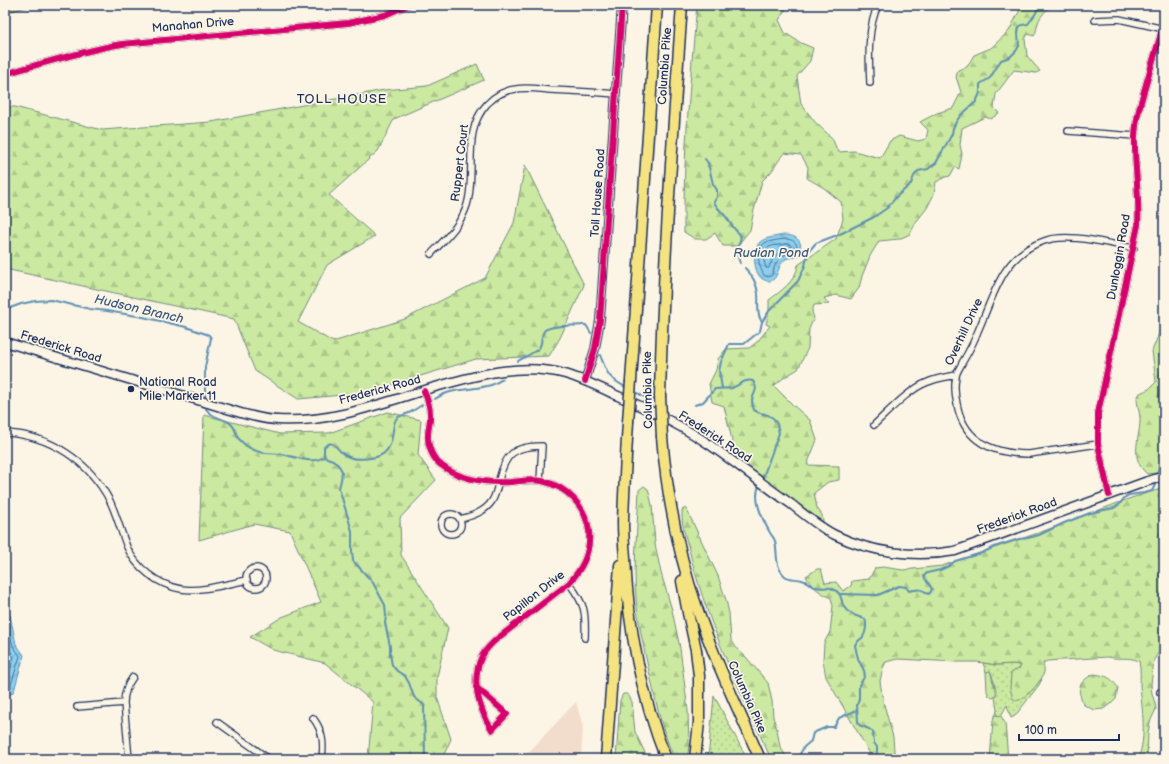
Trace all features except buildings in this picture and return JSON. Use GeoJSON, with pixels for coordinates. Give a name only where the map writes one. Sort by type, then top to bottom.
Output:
{"type":"FeatureCollection","features":[{"type":"Feature","properties":{"kind":"highway","name":"Columbia Pike"},"geometry":{"type":"LineString","coordinates":[[657,5],[628,422],[623,523],[627,593],[635,654],[652,718],[666,759]]}},
{"type":"Feature","properties":{"kind":"highway","name":"Columbia Pike"},"geometry":{"type":"LineString","coordinates":[[682,5],[661,334],[660,396],[665,471],[670,504],[688,581],[698,612],[711,647],[760,759]]}},
{"type":"Feature","properties":{"kind":"highway"},"geometry":{"type":"LineString","coordinates":[[670,504],[688,613],[696,650],[699,676],[699,722],[695,759]]}},
{"type":"Feature","properties":{"kind":"highway"},"geometry":{"type":"LineString","coordinates":[[606,759],[623,523]]}},
{"type":"Feature","properties":{"kind":"main road","name":"Frederick Road"},"geometry":{"type":"LineString","coordinates":[[5,342],[244,414],[277,420],[310,419],[337,415],[488,373],[514,369],[532,369],[564,374],[585,381],[643,407],[685,429],[710,445],[835,535],[871,548],[909,554],[928,554],[956,551],[1164,476]]}},
{"type":"Feature","properties":{"kind":"street","name":"Manahan Drive"},"geometry":{"type":"LineString","coordinates":[[5,74],[64,56],[122,44],[348,23],[385,15],[408,5]]}},
{"type":"Feature","properties":{"kind":"street","name":"Toll House Road"},"geometry":{"type":"LineString","coordinates":[[585,381],[595,349],[600,320],[622,5]]}},
{"type":"Feature","properties":{"kind":"street"},"geometry":{"type":"LineString","coordinates":[[870,83],[871,29],[878,5]]}},
{"type":"Feature","properties":{"kind":"street"},"geometry":{"type":"LineString","coordinates":[[1095,20],[1119,18],[1164,27]]}},
{"type":"Feature","properties":{"kind":"street","name":"Dunloggin Road"},"geometry":{"type":"LineString","coordinates":[[1109,495],[1098,444],[1101,396],[1138,226],[1139,207],[1135,157],[1137,117],[1140,101],[1164,27]]}},
{"type":"Feature","properties":{"kind":"street","name":"Ruppert Court"},"geometry":{"type":"LineString","coordinates":[[431,254],[456,227],[467,205],[474,125],[478,116],[490,101],[498,95],[516,89],[616,94]]}},
{"type":"Feature","properties":{"kind":"street"},"geometry":{"type":"LineString","coordinates":[[1068,131],[1135,136]]}},
{"type":"Feature","properties":{"kind":"street","name":"Overhill Drive"},"geometry":{"type":"LineString","coordinates":[[1098,444],[1029,454],[1018,454],[993,449],[981,443],[964,425],[958,412],[954,390],[956,375],[978,331],[999,281],[1014,259],[1023,251],[1045,240],[1070,238],[1134,248]]}},
{"type":"Feature","properties":{"kind":"street"},"geometry":{"type":"LineString","coordinates":[[874,425],[920,385],[929,381],[956,375]]}},
{"type":"Feature","properties":{"kind":"street","name":"Papillon Drive"},"geometry":{"type":"LineString","coordinates":[[424,391],[430,412],[428,437],[432,453],[441,465],[463,476],[484,481],[498,483],[540,481],[551,483],[569,494],[582,509],[588,525],[589,546],[587,556],[577,574],[504,633],[488,647],[482,656],[477,675],[476,687],[482,712],[492,730],[507,714],[476,687]]}},
{"type":"Feature","properties":{"kind":"street"},"geometry":{"type":"LineString","coordinates":[[5,433],[39,439],[59,448],[76,459],[89,472],[109,500],[128,548],[137,563],[146,572],[158,580],[181,589],[210,587],[247,580]]}},
{"type":"Feature","properties":{"kind":"street"},"geometry":{"type":"LineString","coordinates":[[460,519],[481,512],[487,507],[495,494],[504,462],[511,454],[521,449],[530,446],[542,446],[540,481]]}},
{"type":"Feature","properties":{"kind":"street"},"geometry":{"type":"LineString","coordinates":[[569,582],[584,607],[585,638]]}},
{"type":"Feature","properties":{"kind":"street"},"geometry":{"type":"LineString","coordinates":[[130,759],[124,694],[127,685],[134,677]]}},
{"type":"Feature","properties":{"kind":"street"},"geometry":{"type":"LineString","coordinates":[[77,707],[124,703]]}},
{"type":"Feature","properties":{"kind":"street"},"geometry":{"type":"LineString","coordinates":[[313,718],[319,725],[322,732],[322,759]]}},
{"type":"Feature","properties":{"kind":"street"},"geometry":{"type":"LineString","coordinates":[[217,722],[269,759]]}},
{"type":"Feature","properties":{"kind":"shaded area"},"geometry":{"type":"Polygon","coordinates":[[[576,702],[583,727],[581,759],[522,759],[576,702]]]}},
{"type":"Feature","properties":{"kind":"green space"},"geometry":{"type":"Polygon","coordinates":[[[5,5],[33,5],[5,13],[5,5]]]}},
{"type":"Feature","properties":{"kind":"green space"},"geometry":{"type":"Polygon","coordinates":[[[697,5],[788,5],[779,20],[785,33],[801,43],[813,48],[810,61],[797,76],[801,104],[815,122],[832,138],[838,152],[854,151],[880,158],[890,141],[899,136],[918,141],[926,139],[928,130],[920,122],[937,113],[953,108],[961,92],[956,77],[958,70],[967,67],[974,55],[991,48],[1009,31],[1023,5],[1053,5],[1040,18],[1034,36],[1028,34],[1025,39],[1027,56],[1040,71],[1036,73],[1014,70],[996,94],[994,108],[999,113],[991,119],[985,117],[962,128],[960,145],[962,154],[959,169],[955,167],[950,176],[936,182],[934,194],[927,208],[916,222],[910,234],[899,239],[879,241],[870,256],[859,288],[851,299],[836,295],[824,298],[829,304],[814,305],[812,312],[814,318],[809,329],[808,348],[798,369],[774,386],[810,420],[817,440],[807,465],[839,466],[839,480],[828,482],[814,493],[817,508],[822,515],[824,528],[730,460],[734,449],[724,406],[712,402],[709,384],[716,370],[718,359],[726,349],[749,348],[757,342],[770,326],[766,324],[769,311],[769,300],[791,281],[797,271],[798,265],[836,239],[843,219],[841,202],[824,188],[807,178],[808,167],[801,155],[784,153],[771,172],[762,181],[750,230],[737,246],[723,246],[715,233],[706,239],[695,239],[684,232],[686,147],[697,5]]]}},
{"type":"Feature","properties":{"kind":"green space"},"geometry":{"type":"Polygon","coordinates":[[[477,64],[484,80],[394,119],[378,151],[329,195],[375,236],[327,265],[298,322],[333,342],[405,319],[485,278],[514,223],[525,165],[584,285],[560,338],[549,356],[476,359],[365,393],[298,399],[255,371],[234,319],[5,269],[5,107],[15,107],[102,130],[211,122],[384,90],[427,86],[477,64]]]}},
{"type":"Feature","properties":{"kind":"green space"},"geometry":{"type":"Polygon","coordinates":[[[1164,310],[1164,472],[1147,474],[1138,461],[1137,454],[1140,417],[1137,398],[1140,393],[1149,389],[1156,382],[1152,351],[1158,336],[1164,310]]]}},
{"type":"Feature","properties":{"kind":"green space"},"geometry":{"type":"Polygon","coordinates":[[[388,412],[421,420],[418,455],[436,480],[400,518],[401,555],[448,628],[437,677],[437,697],[451,739],[442,759],[368,759],[373,702],[325,663],[273,650],[250,637],[282,617],[321,602],[290,531],[254,524],[199,540],[204,415],[280,434],[329,433],[388,412]]]}},
{"type":"Feature","properties":{"kind":"green space"},"geometry":{"type":"Polygon","coordinates":[[[644,486],[648,489],[652,505],[655,544],[680,648],[688,711],[689,746],[687,759],[675,759],[667,740],[656,700],[640,628],[636,601],[635,564],[639,490],[644,486]]]}},
{"type":"Feature","properties":{"kind":"green space"},"geometry":{"type":"Polygon","coordinates":[[[1164,488],[1164,651],[1160,650],[1154,660],[1151,684],[1156,709],[1150,722],[1148,733],[1147,759],[1138,759],[1141,750],[1143,732],[1139,661],[1108,657],[1047,661],[1043,663],[1044,672],[1038,684],[1019,700],[1013,699],[1010,688],[1011,673],[1020,668],[1021,665],[897,659],[886,662],[880,681],[883,701],[893,737],[896,759],[873,759],[826,677],[823,660],[824,643],[830,632],[833,606],[831,598],[813,586],[806,576],[817,569],[821,569],[825,583],[836,582],[843,591],[851,586],[852,581],[869,579],[875,568],[883,567],[903,570],[942,566],[1041,532],[1131,498],[1164,488]]]}},
{"type":"Feature","properties":{"kind":"green space"},"geometry":{"type":"Polygon","coordinates":[[[686,508],[718,576],[729,613],[731,640],[738,650],[746,657],[768,683],[772,701],[773,717],[780,747],[788,759],[771,759],[726,660],[698,583],[683,528],[682,510],[686,508]]]}},
{"type":"Feature","properties":{"kind":"green space"},"geometry":{"type":"Polygon","coordinates":[[[983,663],[997,665],[1021,665],[1020,668],[1027,694],[1042,679],[1015,716],[1011,718],[1007,705],[1001,716],[996,715],[996,693],[991,672],[986,672],[983,663]]]}},
{"type":"Feature","properties":{"kind":"green space"},"geometry":{"type":"Polygon","coordinates":[[[990,671],[996,689],[996,696],[993,698],[989,696],[987,691],[986,672],[990,671]]]}},
{"type":"Feature","properties":{"kind":"green space"},"geometry":{"type":"Polygon","coordinates":[[[1094,674],[1102,675],[1108,678],[1113,681],[1118,688],[1116,699],[1103,709],[1094,710],[1084,705],[1081,699],[1079,690],[1080,686],[1085,680],[1094,674]]]}},
{"type":"Feature","properties":{"kind":"green space"},"geometry":{"type":"Polygon","coordinates":[[[623,694],[628,694],[632,702],[635,732],[648,759],[616,759],[620,700],[623,694]]]}},
{"type":"Feature","properties":{"kind":"green space"},"geometry":{"type":"Polygon","coordinates":[[[714,696],[718,703],[747,759],[708,759],[714,696]]]}},
{"type":"Feature","properties":{"kind":"green space"},"geometry":{"type":"Polygon","coordinates":[[[994,716],[1001,716],[1005,723],[1008,759],[990,759],[993,721],[994,716]]]}},
{"type":"Feature","properties":{"kind":"water","name":"Rudian Pond"},"geometry":{"type":"Polygon","coordinates":[[[783,235],[793,236],[799,240],[801,247],[800,252],[798,257],[789,258],[783,261],[774,279],[772,281],[768,281],[759,276],[755,264],[755,252],[760,242],[771,237],[783,235]]]}},
{"type":"Feature","properties":{"kind":"water"},"geometry":{"type":"Polygon","coordinates":[[[5,612],[10,615],[16,644],[24,655],[14,691],[7,698],[5,696],[5,612]]]}},
{"type":"Feature","properties":{"kind":"waterway"},"geometry":{"type":"LineString","coordinates":[[722,388],[719,371],[721,362],[729,344],[744,344],[760,331],[762,322],[769,311],[798,281],[805,266],[808,252],[816,243],[840,234],[874,217],[887,208],[896,197],[911,184],[918,171],[928,169],[936,163],[952,134],[956,122],[961,115],[976,102],[980,93],[980,84],[990,78],[1001,60],[1010,57],[1016,51],[1019,46],[1019,27],[1028,24],[1036,13],[1039,5]]}},
{"type":"Feature","properties":{"kind":"waterway"},"geometry":{"type":"LineString","coordinates":[[705,159],[708,163],[713,184],[717,190],[717,197],[714,202],[741,236],[737,251],[740,263]]}},
{"type":"Feature","properties":{"kind":"waterway"},"geometry":{"type":"LineString","coordinates":[[745,268],[757,287],[758,312],[762,322]]}},
{"type":"Feature","properties":{"kind":"waterway","name":"Hudson Branch"},"geometry":{"type":"LineString","coordinates":[[5,312],[10,308],[21,304],[51,300],[90,309],[143,317],[186,327],[209,335],[211,338],[205,367],[205,397]]}},
{"type":"Feature","properties":{"kind":"waterway","name":"Hudson Branch"},"geometry":{"type":"LineString","coordinates":[[518,361],[539,348],[543,332],[548,328],[586,325],[591,333]]}},
{"type":"Feature","properties":{"kind":"waterway","name":"Hudson Branch"},"geometry":{"type":"LineString","coordinates":[[600,355],[609,375],[615,381],[627,388]]}},
{"type":"Feature","properties":{"kind":"waterway","name":"Hudson Branch"},"geometry":{"type":"LineString","coordinates":[[435,399],[455,391],[492,385],[503,379]]}},
{"type":"Feature","properties":{"kind":"waterway","name":"Hudson Branch"},"geometry":{"type":"LineString","coordinates":[[695,405],[703,402],[715,389],[732,388],[745,382],[753,381],[756,386],[752,400],[754,410],[773,418],[777,424],[779,433],[762,480]]}},
{"type":"Feature","properties":{"kind":"waterway","name":"Hudson Branch"},"geometry":{"type":"LineString","coordinates":[[634,391],[644,397],[658,401]]}},
{"type":"Feature","properties":{"kind":"waterway","name":"Hudson Branch"},"geometry":{"type":"LineString","coordinates":[[206,409],[212,415],[229,422],[234,428],[239,439],[252,449],[260,452],[314,460],[324,457],[324,447],[331,443],[345,455],[354,459],[374,457],[385,453],[391,442],[394,425],[397,418],[422,405]]}},
{"type":"Feature","properties":{"kind":"waterway"},"geometry":{"type":"LineString","coordinates":[[324,457],[333,460],[342,471],[339,488],[352,531],[353,561],[372,581],[385,605],[385,623],[392,665],[397,671],[405,676],[414,697],[424,705],[425,759]]}},
{"type":"Feature","properties":{"kind":"waterway"},"geometry":{"type":"LineString","coordinates":[[1158,471],[1164,458]]}},
{"type":"Feature","properties":{"kind":"waterway","name":"Hudson Branch"},"geometry":{"type":"LineString","coordinates":[[760,484],[757,502],[766,526],[774,540],[779,568],[785,576],[800,579],[820,588],[833,589],[840,595],[844,607],[850,613],[865,619],[866,626],[864,635],[855,645],[858,659],[865,673],[864,678],[859,685],[859,699],[857,705],[858,722],[859,725],[873,732],[874,743],[877,747],[877,759]]}},
{"type":"Feature","properties":{"kind":"waterway"},"geometry":{"type":"LineString","coordinates":[[841,594],[878,595],[899,586],[906,587],[909,591],[921,590],[928,594],[932,589],[924,576],[927,573],[940,570],[949,566],[955,561],[982,553],[994,547],[1019,539],[1039,535],[1090,513],[1114,508],[1129,495],[1152,491],[1155,485]]}},
{"type":"Feature","properties":{"kind":"waterway"},"geometry":{"type":"LineString","coordinates":[[5,708],[8,721],[5,734]]}},
{"type":"Feature","properties":{"kind":"waterway"},"geometry":{"type":"LineString","coordinates":[[797,759],[804,747],[811,741],[813,733],[827,727],[834,727],[839,718],[857,710]]}},
{"type":"Feature","properties":{"kind":"cycle path"},"geometry":{"type":"LineString","coordinates":[[5,74],[78,54],[122,44],[348,23],[385,15],[408,5]]}},
{"type":"Feature","properties":{"kind":"cycle path"},"geometry":{"type":"LineString","coordinates":[[585,381],[595,349],[600,320],[622,5]]}},
{"type":"Feature","properties":{"kind":"cycle path"},"geometry":{"type":"LineString","coordinates":[[1109,495],[1098,444],[1098,413],[1138,225],[1135,148],[1137,121],[1142,97],[1164,24]]}},
{"type":"Feature","properties":{"kind":"cycle path"},"geometry":{"type":"LineString","coordinates":[[424,391],[430,411],[428,443],[433,456],[441,465],[457,474],[474,480],[502,482],[534,480],[559,487],[573,498],[584,513],[589,531],[589,545],[585,559],[569,583],[496,640],[482,656],[478,665],[476,684],[478,694],[480,704],[483,713],[492,730],[507,714],[476,687]]}},
{"type":"Feature","properties":{"kind":"place","name":"National Road Mile Marker 11"},"geometry":{"type":"Point","coordinates":[131,389]}},
{"type":"Feature","properties":{"kind":"district","name":"TOLL HOUSE"},"geometry":{"type":"Point","coordinates":[342,99]}}]}
